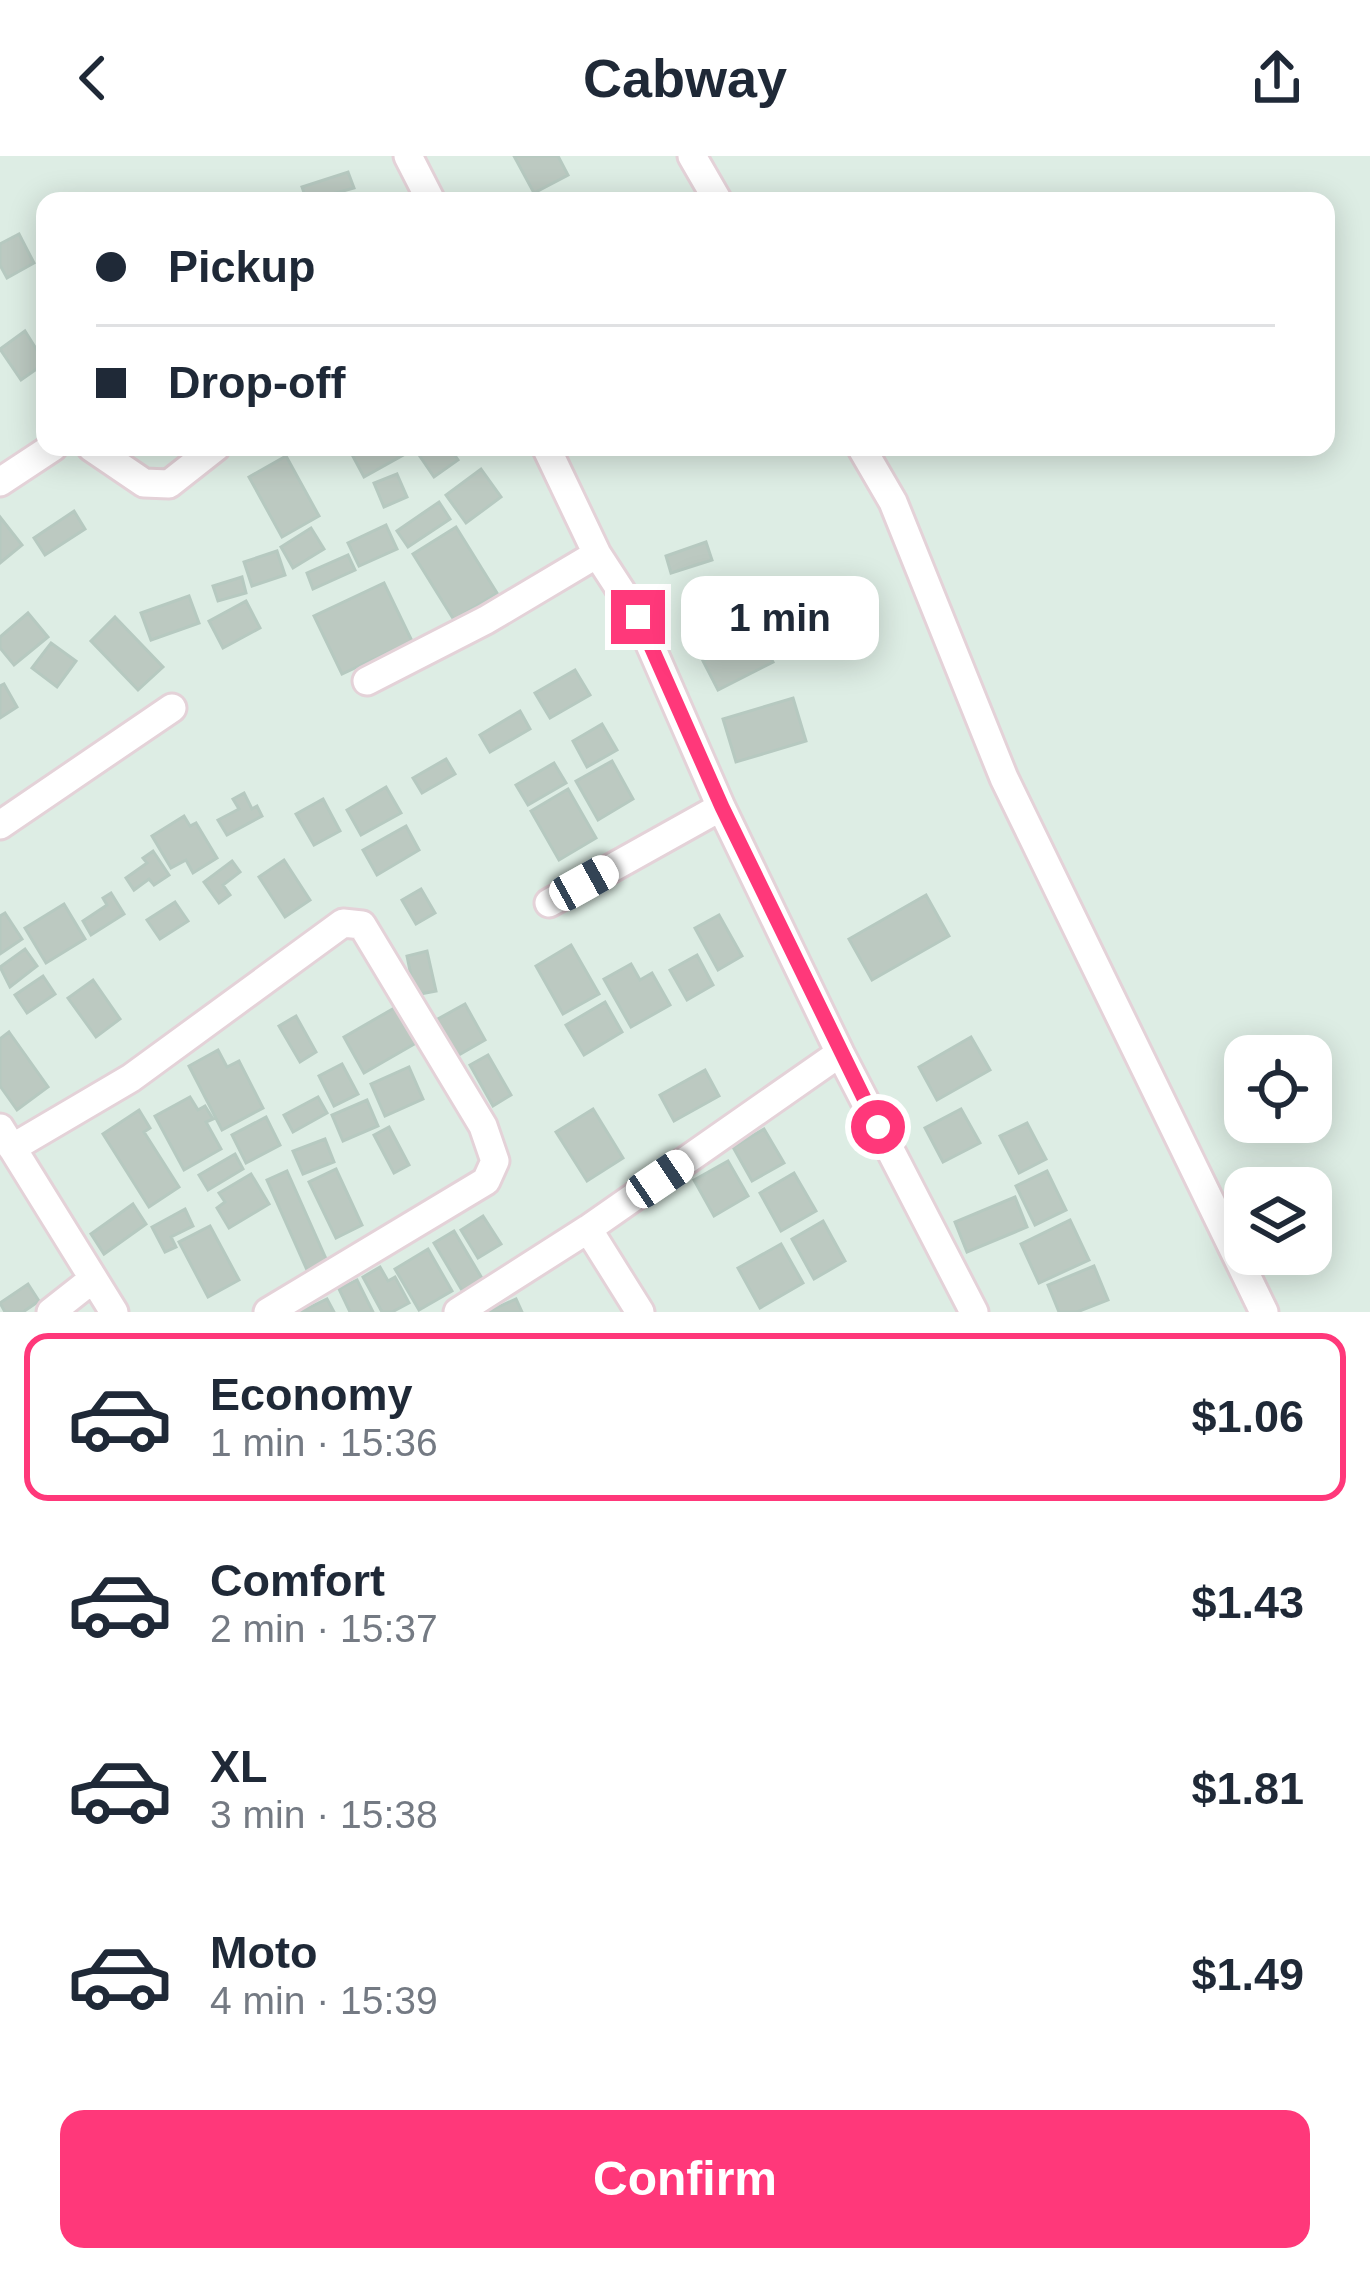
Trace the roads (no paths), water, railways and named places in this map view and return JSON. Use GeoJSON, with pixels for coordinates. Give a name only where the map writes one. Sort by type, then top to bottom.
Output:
{"type":"FeatureCollection","features":[{"type":"Feature","properties":{"kind":"street"},"geometry":{"type":"LineString","coordinates":[[408,156],[426,192]]}},
{"type":"Feature","properties":{"kind":"street"},"geometry":{"type":"LineString","coordinates":[[692,156],[713,192]]}},
{"type":"Feature","properties":{"kind":"street"},"geometry":{"type":"LineString","coordinates":[[0,482],[39,456]]}},
{"type":"Feature","properties":{"kind":"street"},"geometry":{"type":"LineString","coordinates":[[104,456],[145,483],[169,484],[205,456]]}},
{"type":"Feature","properties":{"kind":"street"},"geometry":{"type":"LineString","coordinates":[[550,456],[597,554],[638,617],[722,807],[840,1053],[974,1312]]}},
{"type":"Feature","properties":{"kind":"street"},"geometry":{"type":"LineString","coordinates":[[866,456],[893,502],[1004,778],[1264,1312]]}},
{"type":"Feature","properties":{"kind":"street"},"geometry":{"type":"LineString","coordinates":[[367,681],[486,620],[597,554]]}},
{"type":"Feature","properties":{"kind":"street"},"geometry":{"type":"LineString","coordinates":[[0,826],[172,708]]}},
{"type":"Feature","properties":{"kind":"street"},"geometry":{"type":"LineString","coordinates":[[549,902],[722,807]]}},
{"type":"Feature","properties":{"kind":"street"},"geometry":{"type":"LineString","coordinates":[[114,1312],[6,1138],[131,1078],[343,923],[362,925],[482,1126],[495,1161],[486,1181],[268,1312]]}},
{"type":"Feature","properties":{"kind":"street"},"geometry":{"type":"LineString","coordinates":[[458,1312],[588,1229],[840,1053]]}},
{"type":"Feature","properties":{"kind":"street"},"geometry":{"type":"LineString","coordinates":[[588,1229],[640,1312]]}},
{"type":"Feature","properties":{"kind":"street"},"geometry":{"type":"LineString","coordinates":[[51,1312],[93,1279]]}}]}
